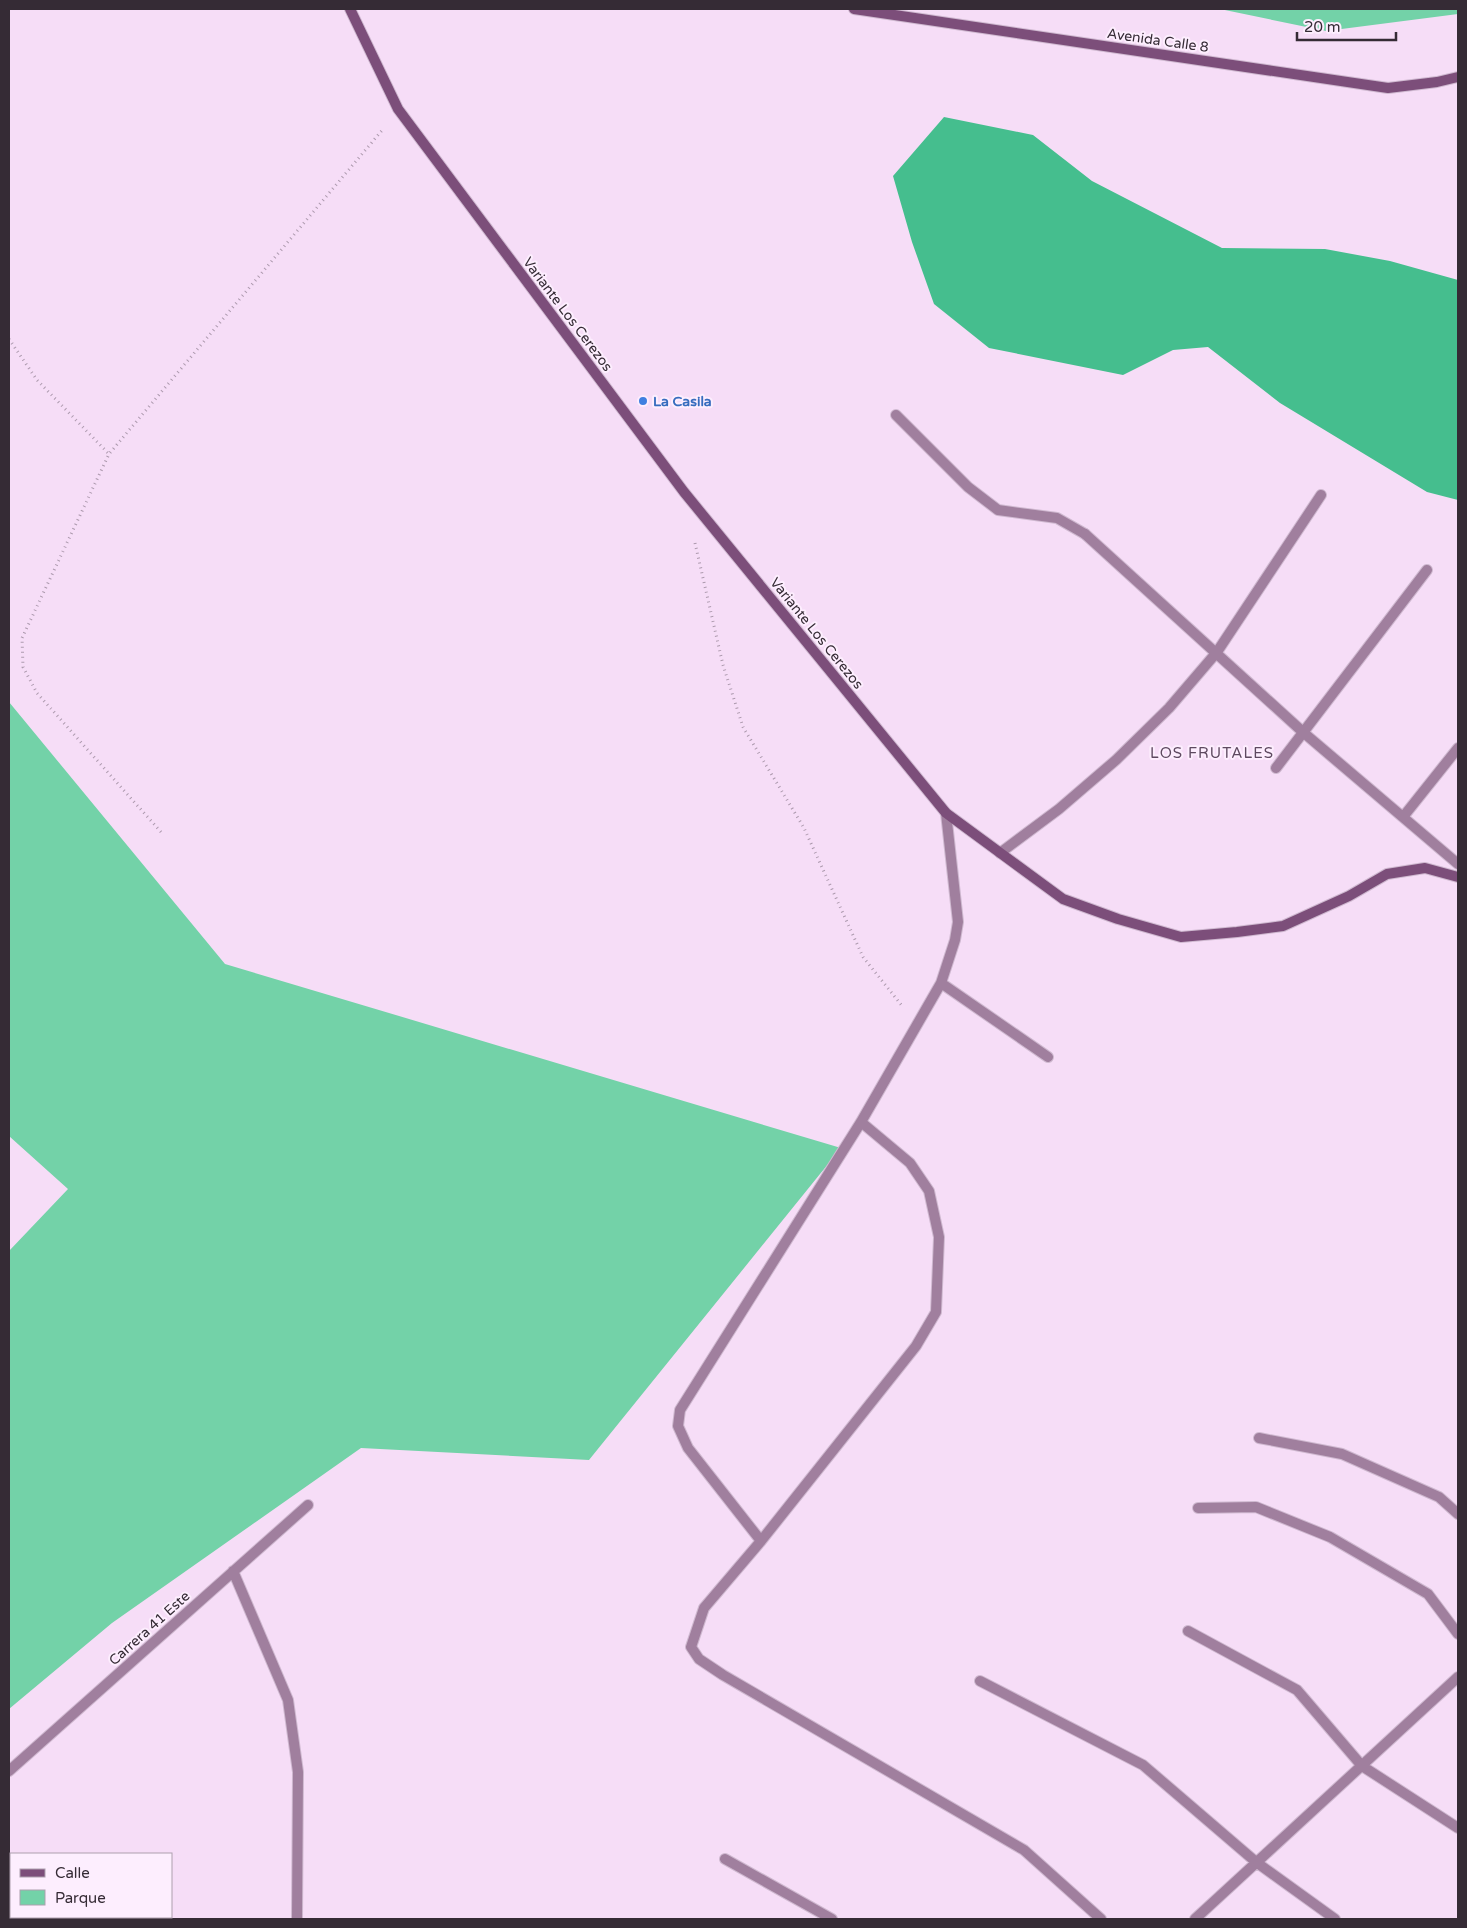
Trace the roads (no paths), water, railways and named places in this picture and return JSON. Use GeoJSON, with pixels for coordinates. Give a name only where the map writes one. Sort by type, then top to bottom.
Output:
{"type":"FeatureCollection","features":[{"type":"Feature","properties":{"kind":"street","name":"Variante Los Cerezos"},"geometry":{"type":"LineString","coordinates":[[350,9],[398,109],[684,492],[946,813],[1063,899],[1118,919],[1181,937],[1283,926],[1349,896],[1387,874],[1425,868],[1458,878]]}},
{"type":"Feature","properties":{"kind":"street","name":"Avenida Calle 8"},"geometry":{"type":"LineString","coordinates":[[854,9],[1388,88],[1458,78]]}},
{"type":"Feature","properties":{"kind":"street"},"geometry":{"type":"LineString","coordinates":[[896,415],[968,487],[998,510],[1057,518],[1085,534],[1304,733],[1458,864]]}},
{"type":"Feature","properties":{"kind":"street"},"geometry":{"type":"LineString","coordinates":[[1000,853],[1059,809],[1116,760],[1169,708],[1217,652],[1321,495]]}},
{"type":"Feature","properties":{"kind":"street"},"geometry":{"type":"LineString","coordinates":[[1276,768],[1427,570]]}},
{"type":"Feature","properties":{"kind":"street"},"geometry":{"type":"LineString","coordinates":[[1403,817],[1458,748]]}},
{"type":"Feature","properties":{"kind":"street"},"geometry":{"type":"LineString","coordinates":[[761,1542],[688,1448],[678,1426],[680,1410],[861,1122],[916,1022],[940,983],[955,940],[958,922],[946,813]]}},
{"type":"Feature","properties":{"kind":"street"},"geometry":{"type":"LineString","coordinates":[[940,983],[1048,1057]]}},
{"type":"Feature","properties":{"kind":"street"},"geometry":{"type":"LineString","coordinates":[[861,1122],[910,1163],[929,1191],[939,1237],[936,1312],[916,1346],[761,1542],[704,1608],[691,1647],[699,1659],[723,1676],[1024,1850],[1101,1919]]}},
{"type":"Feature","properties":{"kind":"street"},"geometry":{"type":"LineString","coordinates":[[1259,1438],[1342,1454],[1439,1497],[1458,1514]]}},
{"type":"Feature","properties":{"kind":"street","name":"Carrera 41 Este"},"geometry":{"type":"LineString","coordinates":[[9,1771],[308,1505]]}},
{"type":"Feature","properties":{"kind":"street"},"geometry":{"type":"LineString","coordinates":[[1198,1508],[1256,1507],[1330,1538],[1428,1594],[1458,1634]]}},
{"type":"Feature","properties":{"kind":"street"},"geometry":{"type":"LineString","coordinates":[[233,1571],[288,1700],[298,1772],[297,1919]]}},
{"type":"Feature","properties":{"kind":"street"},"geometry":{"type":"LineString","coordinates":[[1188,1631],[1296,1690],[1362,1766],[1458,1828]]}},
{"type":"Feature","properties":{"kind":"street"},"geometry":{"type":"LineString","coordinates":[[1195,1919],[1458,1677]]}},
{"type":"Feature","properties":{"kind":"street"},"geometry":{"type":"LineString","coordinates":[[980,1681],[1143,1765],[1256,1862],[1335,1919]]}},
{"type":"Feature","properties":{"kind":"street"},"geometry":{"type":"LineString","coordinates":[[725,1859],[832,1919]]}},
{"type":"Feature","properties":{"kind":"place","name":"La Casila"},"geometry":{"type":"Point","coordinates":[643,401]}},
{"type":"Feature","properties":{"kind":"district","name":"LOS FRUTALES"},"geometry":{"type":"Point","coordinates":[1212,753]}}]}
